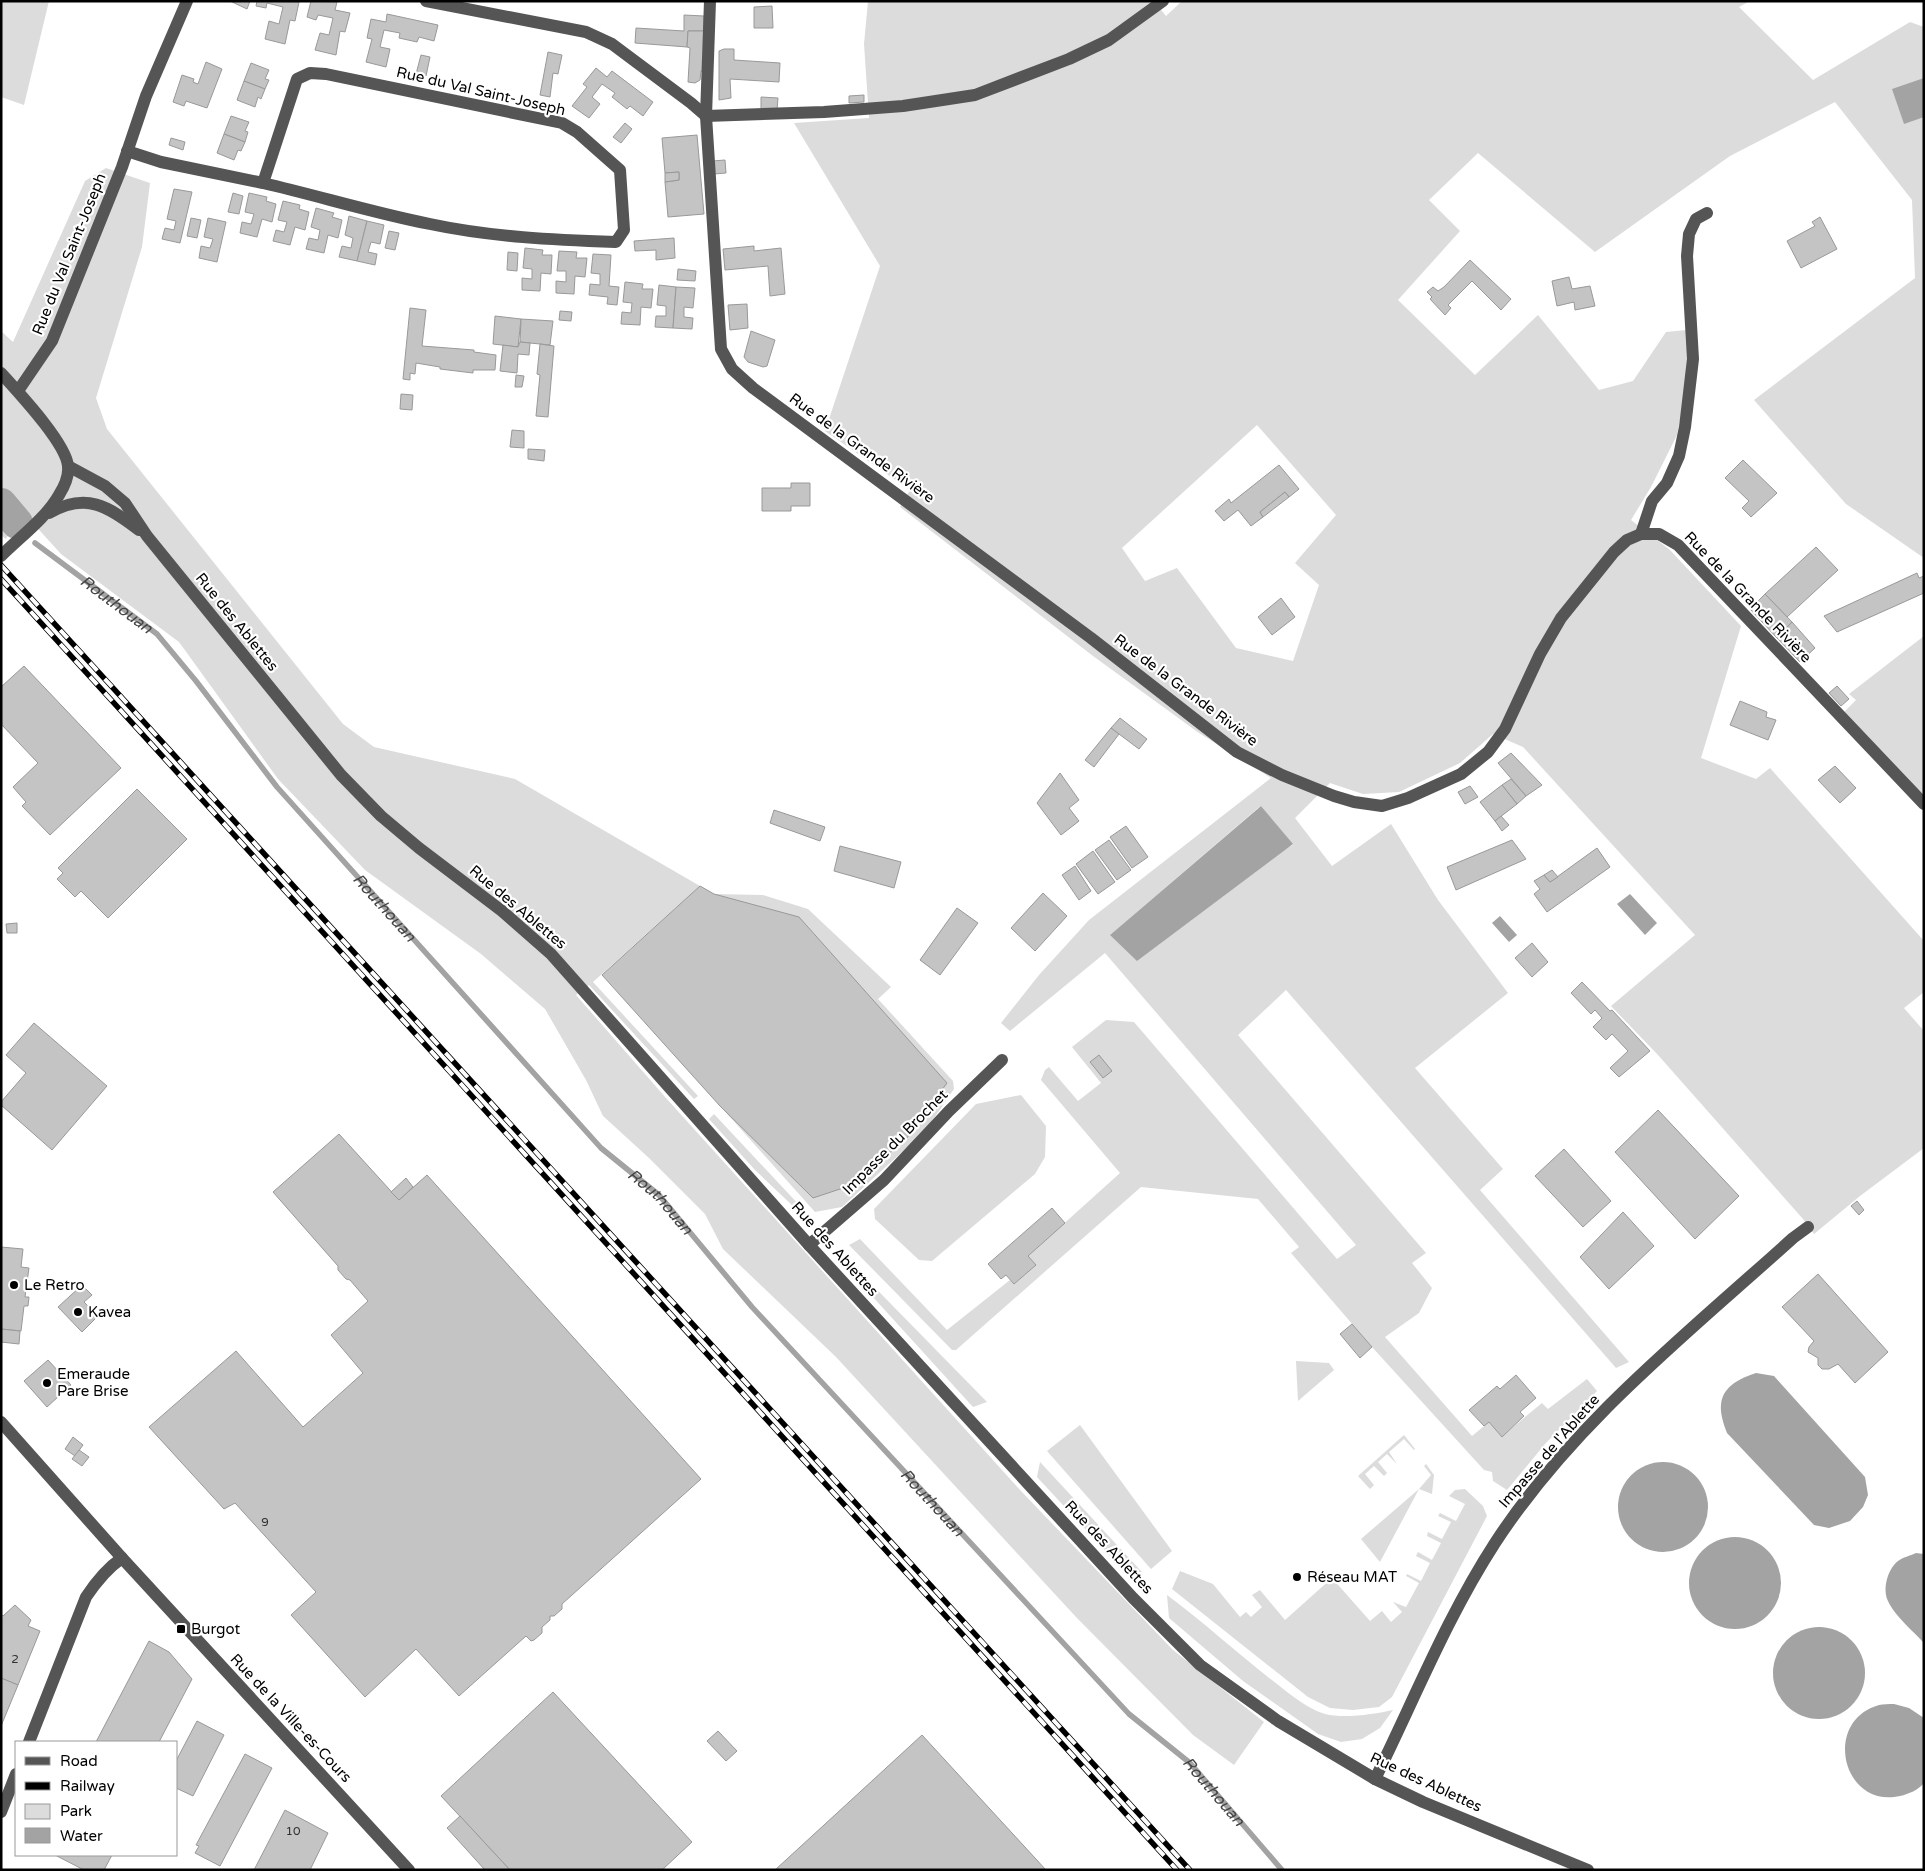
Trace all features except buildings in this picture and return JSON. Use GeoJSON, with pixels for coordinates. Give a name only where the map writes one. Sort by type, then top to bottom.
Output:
{"type":"FeatureCollection","features":[{"type":"Feature","properties":{"kind":"street","name":"Rue du Val Saint-Joseph"},"geometry":{"type":"LineString","coordinates":[[18,391],[52,341],[127,151],[146,96],[187,1]]}},
{"type":"Feature","properties":{"kind":"street"},"geometry":{"type":"LineString","coordinates":[[426,1],[586,32],[612,44],[706,116],[824,112],[903,106],[975,95],[1069,60],[1109,40],[1163,1]]}},
{"type":"Feature","properties":{"kind":"street","name":"Rue de la Grande Rivière"},"geometry":{"type":"LineString","coordinates":[[710,1],[706,116],[721,349],[732,368],[753,388],[1091,638],[1237,752],[1282,774],[1340,798],[1382,806],[1408,798],[1461,774],[1488,752],[1504,729],[1540,654],[1561,618],[1614,552],[1627,540],[1641,534],[1659,534],[1678,545],[1924,804]]}},
{"type":"Feature","properties":{"kind":"street","name":"Rue du Val Saint-Joseph"},"geometry":{"type":"LineString","coordinates":[[127,151],[161,162],[263,183],[383,214],[478,232],[616,242],[624,230],[620,170],[577,132],[562,123],[326,74],[310,73],[297,79],[263,183]]}},
{"type":"Feature","properties":{"kind":"street"},"geometry":{"type":"LineString","coordinates":[[1641,534],[1652,501],[1667,483],[1679,456],[1685,426],[1693,359],[1687,256],[1689,234],[1696,219],[1707,213]]}},
{"type":"Feature","properties":{"kind":"street"},"geometry":{"type":"LineString","coordinates":[[1,373],[18,391],[59,443],[68,466],[65,484],[59,496],[41,517],[1,556]]}},
{"type":"Feature","properties":{"kind":"street","name":"Rue des Ablettes"},"geometry":{"type":"LineString","coordinates":[[68,466],[105,486],[125,503],[147,536],[341,775],[380,816],[412,843],[502,911],[551,954],[809,1245],[1133,1598],[1200,1665],[1278,1721],[1375,1779],[1423,1802],[1588,1870]]}},
{"type":"Feature","properties":{"kind":"street","name":"Rue des Ablettes"},"geometry":{"type":"LineString","coordinates":[[41,517],[64,504],[81,501],[97,504],[124,518],[147,536]]}},
{"type":"Feature","properties":{"kind":"street","name":"Impasse du Brochet"},"geometry":{"type":"LineString","coordinates":[[809,1245],[884,1180],[949,1111],[1002,1060]]}},
{"type":"Feature","properties":{"kind":"street","name":"Impasse de l'Ablette"},"geometry":{"type":"LineString","coordinates":[[1375,1779],[1452,1617],[1495,1543],[1528,1497],[1590,1424],[1631,1384],[1793,1238],[1808,1227]]}},
{"type":"Feature","properties":{"kind":"street","name":"Rue de la Ville-es-Cours"},"geometry":{"type":"LineString","coordinates":[[4,1428],[409,1870]]}},
{"type":"Feature","properties":{"kind":"street"},"geometry":{"type":"LineString","coordinates":[[29,1741],[86,1597],[98,1579],[122,1558]]}},
{"type":"Feature","properties":{"kind":"street"},"geometry":{"type":"LineString","coordinates":[[1,1812],[15,1777]]}},
{"type":"Feature","properties":{"kind":"green space"},"geometry":{"type":"Polygon","coordinates":[[[1,1],[49,1],[24,105],[1,97],[1,1]]]}},
{"type":"Feature","properties":{"kind":"green space"},"geometry":{"type":"Polygon","coordinates":[[[868,1],[1154,1],[1166,16],[1182,1],[1750,1],[1739,7],[1813,80],[1910,22],[1924,27],[1924,558],[1846,504],[1754,400],[1915,278],[1912,200],[1835,102],[1730,156],[1595,252],[1478,153],[1429,200],[1460,231],[1398,300],[1475,375],[1538,315],[1599,390],[1633,381],[1666,332],[1697,329],[1677,435],[1651,487],[1631,520],[1670,550],[1741,626],[1701,758],[1756,779],[1770,768],[1924,941],[1924,992],[1904,1008],[1924,1031],[1924,1148],[1860,1196],[1814,1234],[1803,1219],[1658,1055],[1611,1006],[1695,935],[1523,747],[1493,734],[1460,763],[1399,792],[1363,794],[1330,783],[1295,818],[1332,866],[1391,824],[1438,900],[1508,993],[1415,1068],[1503,1169],[1480,1190],[1629,1362],[1616,1368],[1286,990],[1238,1035],[1426,1253],[1412,1263],[1432,1288],[1419,1313],[1385,1337],[1472,1436],[1489,1422],[1502,1436],[1542,1403],[1548,1409],[1587,1379],[1597,1391],[1545,1444],[1507,1490],[1493,1481],[1492,1472],[1484,1470],[1372,1347],[1291,1253],[1299,1247],[1258,1199],[1141,1187],[956,1350],[952,1350],[849,1245],[860,1239],[947,1330],[1010,1280],[1014,1284],[1036,1265],[1028,1256],[1120,1173],[1041,1080],[1045,1070],[1049,1067],[1078,1101],[1101,1083],[1072,1047],[1106,1020],[1134,1022],[1337,1259],[1356,1245],[1105,953],[1010,1031],[1001,1023],[1039,975],[1089,920],[1271,778],[1199,733],[1093,656],[900,507],[910,490],[825,431],[880,266],[794,123],[869,118],[864,44],[868,1]],[[1257,425],[1122,548],[1145,581],[1177,568],[1236,648],[1293,661],[1319,585],[1295,563],[1336,515],[1257,425]],[[1261,806],[1258,808],[1110,935],[1293,845],[1261,806]]]}},
{"type":"Feature","properties":{"kind":"green space"},"geometry":{"type":"Polygon","coordinates":[[[106,168],[150,183],[142,247],[96,398],[107,429],[343,724],[374,747],[515,779],[700,886],[593,982],[698,1096],[694,1099],[589,985],[576,995],[666,1098],[1021,1491],[1173,1650],[1264,1722],[1234,1765],[1193,1735],[1076,1617],[836,1357],[723,1249],[705,1214],[649,1158],[603,1116],[586,1080],[545,1009],[481,954],[365,870],[278,779],[179,642],[61,554],[21,510],[6,539],[1,535],[1,331],[13,342],[85,181],[106,168]]]}},
{"type":"Feature","properties":{"kind":"green space"},"geometry":{"type":"Polygon","coordinates":[[[1924,636],[1924,795],[1844,712],[1856,700],[1849,694],[1924,636]]]}},
{"type":"Feature","properties":{"kind":"green space"},"geometry":{"type":"Polygon","coordinates":[[[714,894],[763,895],[808,909],[891,987],[878,999],[953,1081],[954,1089],[925,1131],[842,1207],[815,1212],[720,1106],[782,935],[714,894]]]}},
{"type":"Feature","properties":{"kind":"green space"},"geometry":{"type":"Polygon","coordinates":[[[1021,1095],[1046,1126],[1045,1157],[1035,1174],[932,1261],[919,1260],[875,1219],[874,1209],[976,1104],[1021,1095]]]}},
{"type":"Feature","properties":{"kind":"green space"},"geometry":{"type":"Polygon","coordinates":[[[714,1114],[801,1207],[794,1207],[755,1170],[709,1119],[714,1114]]]}},
{"type":"Feature","properties":{"kind":"green space"},"geometry":{"type":"Polygon","coordinates":[[[841,1253],[987,1402],[973,1407],[842,1263],[841,1253]]]}},
{"type":"Feature","properties":{"kind":"green space"},"geometry":{"type":"Polygon","coordinates":[[[1296,1361],[1329,1363],[1334,1370],[1298,1401],[1296,1361]]]}},
{"type":"Feature","properties":{"kind":"green space"},"geometry":{"type":"Polygon","coordinates":[[[1080,1425],[1172,1551],[1151,1569],[1047,1451],[1080,1425]]]}},
{"type":"Feature","properties":{"kind":"green space"},"geometry":{"type":"Polygon","coordinates":[[[1404,1435],[1415,1449],[1404,1439],[1389,1452],[1397,1464],[1387,1454],[1378,1462],[1387,1473],[1384,1476],[1374,1466],[1365,1474],[1374,1485],[1370,1489],[1358,1476],[1404,1435]]]}},
{"type":"Feature","properties":{"kind":"green space"},"geometry":{"type":"Polygon","coordinates":[[[1040,1462],[1142,1572],[1126,1573],[1037,1477],[1040,1462]]]}},
{"type":"Feature","properties":{"kind":"green space"},"geometry":{"type":"Polygon","coordinates":[[[1426,1464],[1434,1475],[1432,1494],[1419,1489],[1431,1475],[1424,1466],[1426,1464]]]}},
{"type":"Feature","properties":{"kind":"green space"},"geometry":{"type":"Polygon","coordinates":[[[1419,1489],[1380,1562],[1361,1539],[1419,1489]]]}},
{"type":"Feature","properties":{"kind":"green space"},"geometry":{"type":"Polygon","coordinates":[[[1465,1489],[1483,1506],[1487,1516],[1392,1697],[1379,1707],[1353,1710],[1330,1708],[1308,1697],[1172,1589],[1180,1571],[1213,1584],[1240,1617],[1246,1612],[1251,1617],[1262,1607],[1252,1595],[1260,1590],[1285,1620],[1332,1578],[1370,1621],[1382,1611],[1391,1622],[1402,1612],[1393,1602],[1406,1607],[1419,1583],[1406,1576],[1407,1574],[1421,1581],[1430,1563],[1416,1556],[1418,1552],[1432,1560],[1441,1543],[1427,1536],[1428,1532],[1442,1539],[1451,1522],[1438,1516],[1440,1513],[1456,1521],[1465,1504],[1449,1496],[1455,1490],[1465,1489]]]}},
{"type":"Feature","properties":{"kind":"green space"},"geometry":{"type":"Polygon","coordinates":[[[1167,1595],[1282,1688],[1312,1709],[1325,1714],[1341,1716],[1393,1710],[1380,1728],[1362,1739],[1341,1742],[1318,1734],[1243,1681],[1169,1618],[1167,1595]]]}},
{"type":"Feature","properties":{"kind":"water"},"geometry":{"type":"Polygon","coordinates":[[[1924,78],[1924,117],[1904,124],[1892,89],[1924,78]]]}},
{"type":"Feature","properties":{"kind":"water"},"geometry":{"type":"Polygon","coordinates":[[[1261,806],[1293,844],[1137,961],[1110,935],[1261,806]]]}},
{"type":"Feature","properties":{"kind":"water"},"geometry":{"type":"Polygon","coordinates":[[[1630,894],[1657,923],[1645,935],[1617,904],[1630,894]]]}},
{"type":"Feature","properties":{"kind":"water"},"geometry":{"type":"Polygon","coordinates":[[[1500,916],[1517,935],[1509,942],[1492,923],[1500,916]]]}},
{"type":"Feature","properties":{"kind":"water"},"geometry":{"type":"Polygon","coordinates":[[[1756,1373],[1774,1376],[1865,1477],[1868,1495],[1863,1507],[1850,1521],[1829,1528],[1814,1525],[1727,1433],[1721,1411],[1721,1402],[1724,1394],[1736,1382],[1756,1373]]]}},
{"type":"Feature","properties":{"kind":"water"},"geometry":{"type":"Polygon","coordinates":[[[1663,1462],[1680,1465],[1695,1475],[1705,1490],[1708,1507],[1705,1524],[1695,1539],[1680,1549],[1663,1552],[1646,1549],[1631,1539],[1621,1524],[1618,1507],[1621,1490],[1631,1475],[1646,1465],[1663,1462]]]}},
{"type":"Feature","properties":{"kind":"water"},"geometry":{"type":"Polygon","coordinates":[[[1735,1537],[1753,1540],[1768,1550],[1778,1565],[1781,1583],[1778,1601],[1768,1616],[1753,1626],[1735,1629],[1717,1626],[1702,1616],[1692,1601],[1689,1583],[1692,1565],[1702,1550],[1717,1540],[1735,1537]]]}},
{"type":"Feature","properties":{"kind":"water"},"geometry":{"type":"Polygon","coordinates":[[[1916,1553],[1924,1554],[1924,1643],[1895,1612],[1886,1596],[1887,1579],[1894,1564],[1902,1558],[1916,1553]]]}},
{"type":"Feature","properties":{"kind":"water"},"geometry":{"type":"Polygon","coordinates":[[[1819,1627],[1837,1631],[1851,1641],[1861,1655],[1865,1673],[1861,1691],[1851,1705],[1837,1715],[1819,1719],[1801,1715],[1787,1705],[1777,1691],[1773,1673],[1777,1655],[1787,1641],[1801,1631],[1819,1627]]]}},
{"type":"Feature","properties":{"kind":"water"},"geometry":{"type":"Polygon","coordinates":[[[1894,1704],[1909,1708],[1924,1718],[1924,1783],[1916,1790],[1900,1796],[1880,1796],[1864,1790],[1853,1777],[1846,1761],[1845,1744],[1850,1728],[1861,1714],[1879,1705],[1894,1704]]]}},
{"type":"Feature","properties":{"kind":"waterway","name":"Routhouan"},"geometry":{"type":"LineString","coordinates":[[1,504],[17,523]]}},
{"type":"Feature","properties":{"kind":"waterway","name":"Routhouan"},"geometry":{"type":"LineString","coordinates":[[35,543],[157,634],[196,681],[277,787],[601,1148],[659,1195],[752,1307],[1129,1714],[1190,1763],[1282,1870]]}},
{"type":"Feature","properties":{"kind":"railway"},"geometry":{"type":"LineString","coordinates":[[1,565],[1190,1870]]}},
{"type":"Feature","properties":{"kind":"railway"},"geometry":{"type":"LineString","coordinates":[[1,579],[1177,1870]]}},
{"type":"Feature","properties":{"kind":"place","name":"Le Retro"},"geometry":{"type":"Point","coordinates":[14,1285]}},
{"type":"Feature","properties":{"kind":"place","name":"Kavea"},"geometry":{"type":"Point","coordinates":[78,1312]}},
{"type":"Feature","properties":{"kind":"place","name":"Emeraude Pare Brise"},"geometry":{"type":"Point","coordinates":[47,1383]}},
{"type":"Feature","properties":{"kind":"place","name":"Réseau MAT"},"geometry":{"type":"Point","coordinates":[1297,1577]}},
{"type":"Feature","properties":{"kind":"place","name":"Burgot"},"geometry":{"type":"Point","coordinates":[181,1629]}}]}
